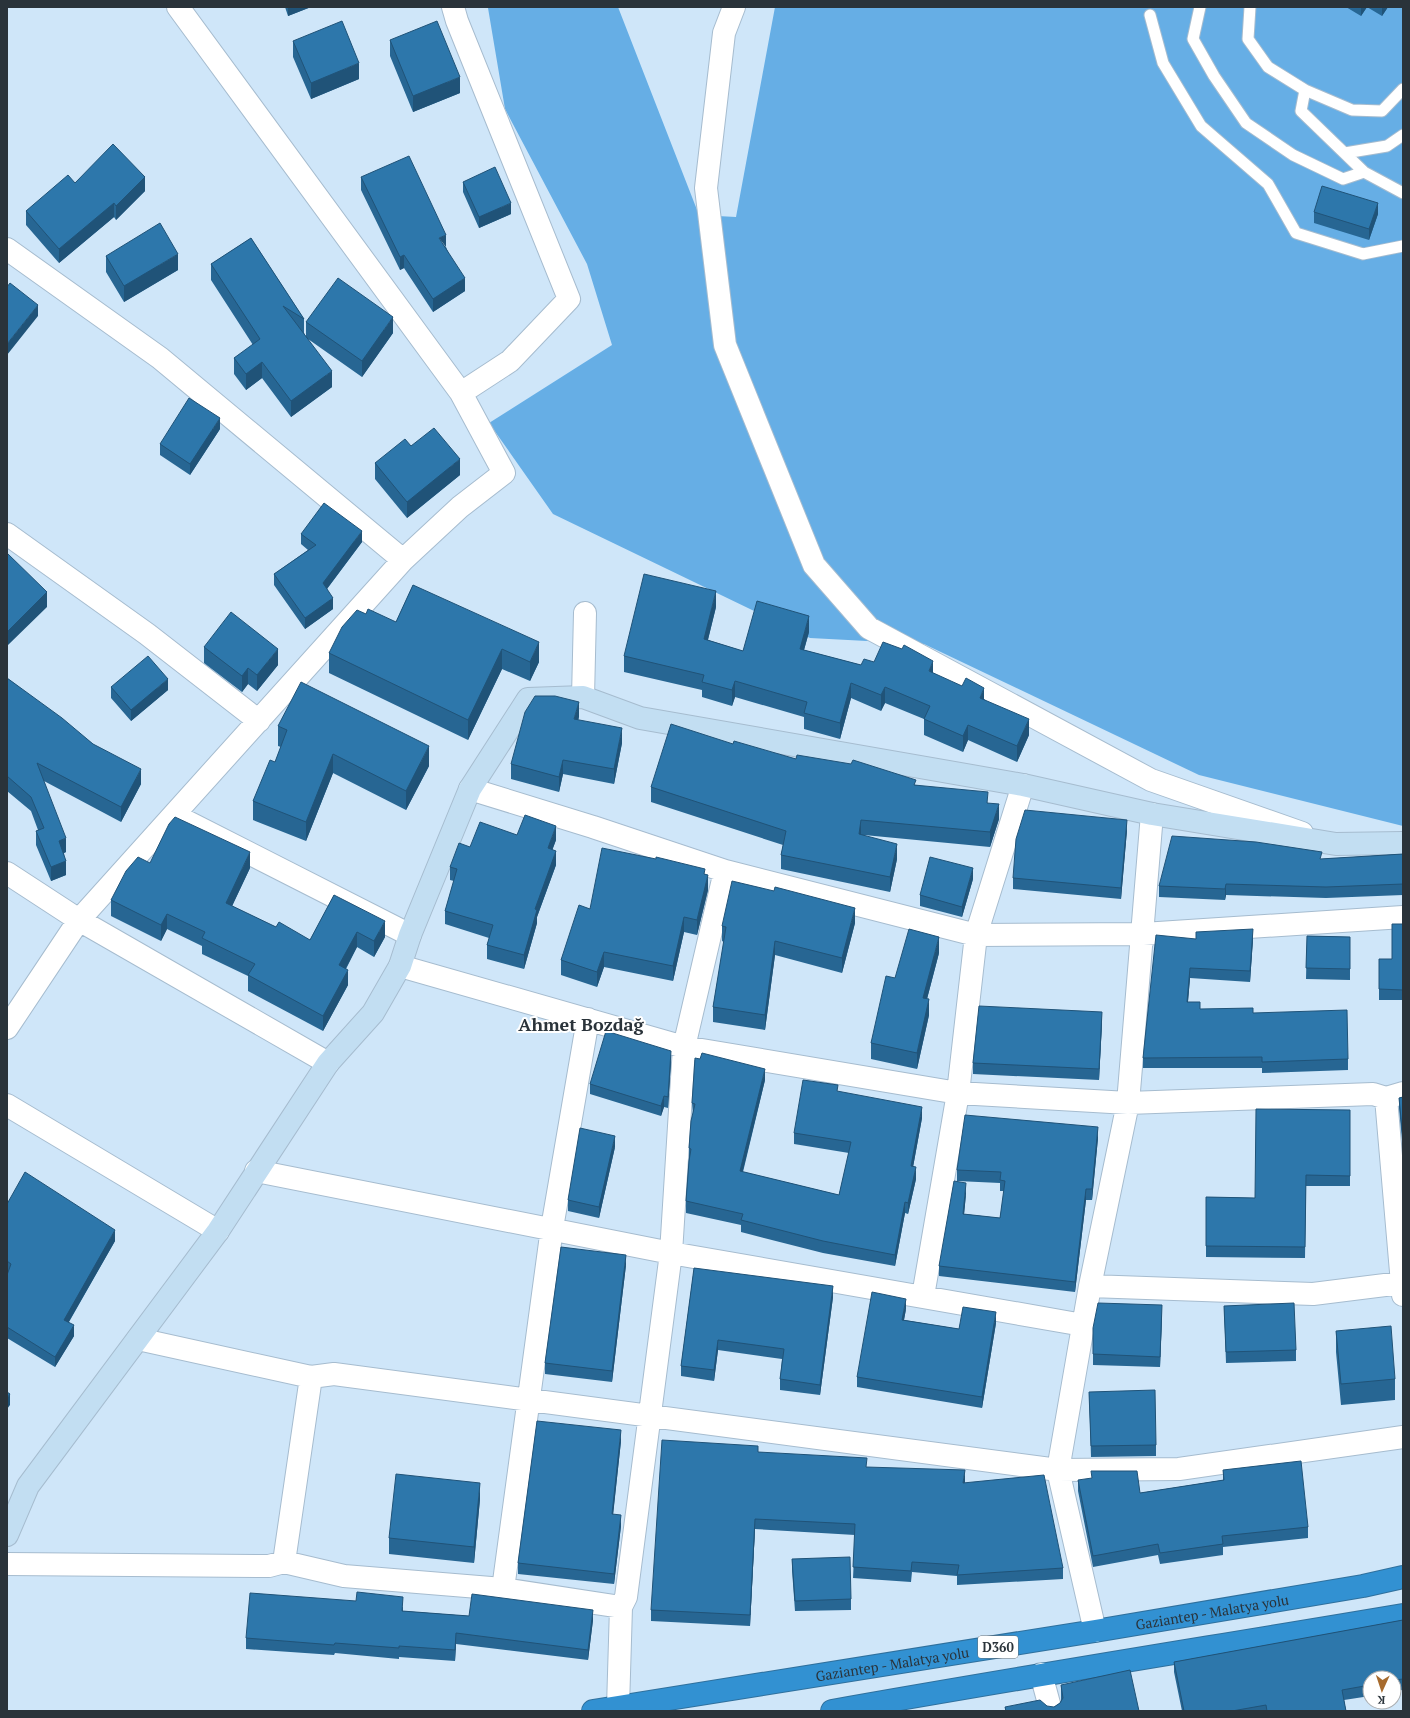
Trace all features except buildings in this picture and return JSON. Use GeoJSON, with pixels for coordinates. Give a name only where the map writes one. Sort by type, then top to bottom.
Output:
{"type":"FeatureCollection","features":[{"type":"Feature","properties":{"kind":"highway","name":"Gaziantep - Malatya yolu"},"geometry":{"type":"LineString","coordinates":[[593,1711],[1095,1631],[1363,1586],[1403,1577]]}},
{"type":"Feature","properties":{"kind":"highway","name":"D360"},"geometry":{"type":"LineString","coordinates":[[832,1711],[1041,1674],[1186,1652],[1403,1615]]}},
{"type":"Feature","properties":{"kind":"street"},"geometry":{"type":"LineString","coordinates":[[7,1028],[79,920],[403,560],[460,506],[504,473],[461,393],[178,7]]}},
{"type":"Feature","properties":{"kind":"street"},"geometry":{"type":"LineString","coordinates":[[453,7],[460,28],[569,298],[510,361],[461,393]]}},
{"type":"Feature","properties":{"kind":"street"},"geometry":{"type":"LineString","coordinates":[[734,7],[724,33],[706,188],[725,345],[814,565],[869,628],[1151,780],[1336,844]]}},
{"type":"Feature","properties":{"kind":"street"},"geometry":{"type":"LineString","coordinates":[[7,249],[160,358],[403,560]]}},
{"type":"Feature","properties":{"kind":"street"},"geometry":{"type":"LineString","coordinates":[[7,534],[147,634],[259,721]]}},
{"type":"Feature","properties":{"kind":"street"},"geometry":{"type":"LineString","coordinates":[[583,697],[585,613]]}},
{"type":"Feature","properties":{"kind":"street"},"geometry":{"type":"LineString","coordinates":[[8,1531],[28,1486],[218,1231],[328,1063],[373,1013],[400,966],[410,935],[470,789],[528,699],[583,697],[640,718],[1023,785],[1152,814],[1336,844],[1403,843]]}},
{"type":"Feature","properties":{"kind":"street"},"geometry":{"type":"LineString","coordinates":[[923,1296],[958,1093],[976,935],[1023,785]]}},
{"type":"Feature","properties":{"kind":"street"},"geometry":{"type":"LineString","coordinates":[[470,789],[593,827],[725,871],[976,935],[1144,934],[1403,917]]}},
{"type":"Feature","properties":{"kind":"street"},"geometry":{"type":"LineString","coordinates":[[174,814],[410,935]]}},
{"type":"Feature","properties":{"kind":"street"},"geometry":{"type":"LineString","coordinates":[[1095,1631],[1058,1470],[1090,1286],[1128,1103],[1144,934],[1152,814]]}},
{"type":"Feature","properties":{"kind":"street"},"geometry":{"type":"LineString","coordinates":[[618,1707],[621,1608],[626,1597],[651,1416],[671,1253],[684,1047],[725,871]]}},
{"type":"Feature","properties":{"kind":"street"},"geometry":{"type":"LineString","coordinates":[[7,873],[79,920],[328,1063]]}},
{"type":"Feature","properties":{"kind":"street"},"geometry":{"type":"LineString","coordinates":[[400,966],[684,1047],[958,1093],[1128,1103],[1373,1094],[1394,1095],[1402,1289],[1313,1294],[1090,1286]]}},
{"type":"Feature","properties":{"kind":"street"},"geometry":{"type":"LineString","coordinates":[[503,1589],[552,1228],[588,1019]]}},
{"type":"Feature","properties":{"kind":"street"},"geometry":{"type":"LineString","coordinates":[[7,1105],[218,1231]]}},
{"type":"Feature","properties":{"kind":"street"},"geometry":{"type":"LineString","coordinates":[[256,1171],[552,1228],[671,1253],[1083,1325]]}},
{"type":"Feature","properties":{"kind":"street"},"geometry":{"type":"LineString","coordinates":[[138,1339],[310,1377],[334,1374],[1058,1470],[1178,1470],[1403,1437]]}},
{"type":"Feature","properties":{"kind":"street"},"geometry":{"type":"LineString","coordinates":[[284,1562],[310,1377]]}},
{"type":"Feature","properties":{"kind":"street"},"geometry":{"type":"LineString","coordinates":[[7,1564],[269,1566],[284,1562],[344,1576],[503,1589],[621,1608]]}},
{"type":"Feature","properties":{"kind":"street"},"geometry":{"type":"LineString","coordinates":[[1041,1674],[1051,1711]]}},
{"type":"Feature","properties":{"kind":"lane"},"geometry":{"type":"LineString","coordinates":[[1200,7],[1193,39],[1214,76],[1246,123],[1293,155],[1343,179],[1364,172]]}},
{"type":"Feature","properties":{"kind":"lane"},"geometry":{"type":"LineString","coordinates":[[1250,7],[1248,39],[1268,67],[1305,90],[1352,110],[1382,111],[1403,89]]}},
{"type":"Feature","properties":{"kind":"lane"},"geometry":{"type":"LineString","coordinates":[[1150,15],[1163,63],[1201,126],[1268,184],[1296,233],[1363,254],[1403,246]]}},
{"type":"Feature","properties":{"kind":"lane"},"geometry":{"type":"LineString","coordinates":[[1305,90],[1301,111],[1364,172],[1403,193]]}},
{"type":"Feature","properties":{"kind":"lane"},"geometry":{"type":"LineString","coordinates":[[1344,152],[1387,146],[1403,135]]}},
{"type":"Feature","properties":{"kind":"shaded area"},"geometry":{"type":"Polygon","coordinates":[[[618,7],[699,215],[736,217],[775,7],[1403,7],[1403,826],[1199,775],[924,644],[810,638],[553,514],[489,423],[612,345],[587,264],[505,109],[488,8],[618,7]]]}},
{"type":"Feature","properties":{"kind":"district","name":"Ahmet Bozdağ"},"geometry":{"type":"Point","coordinates":[581,1024]}}]}
